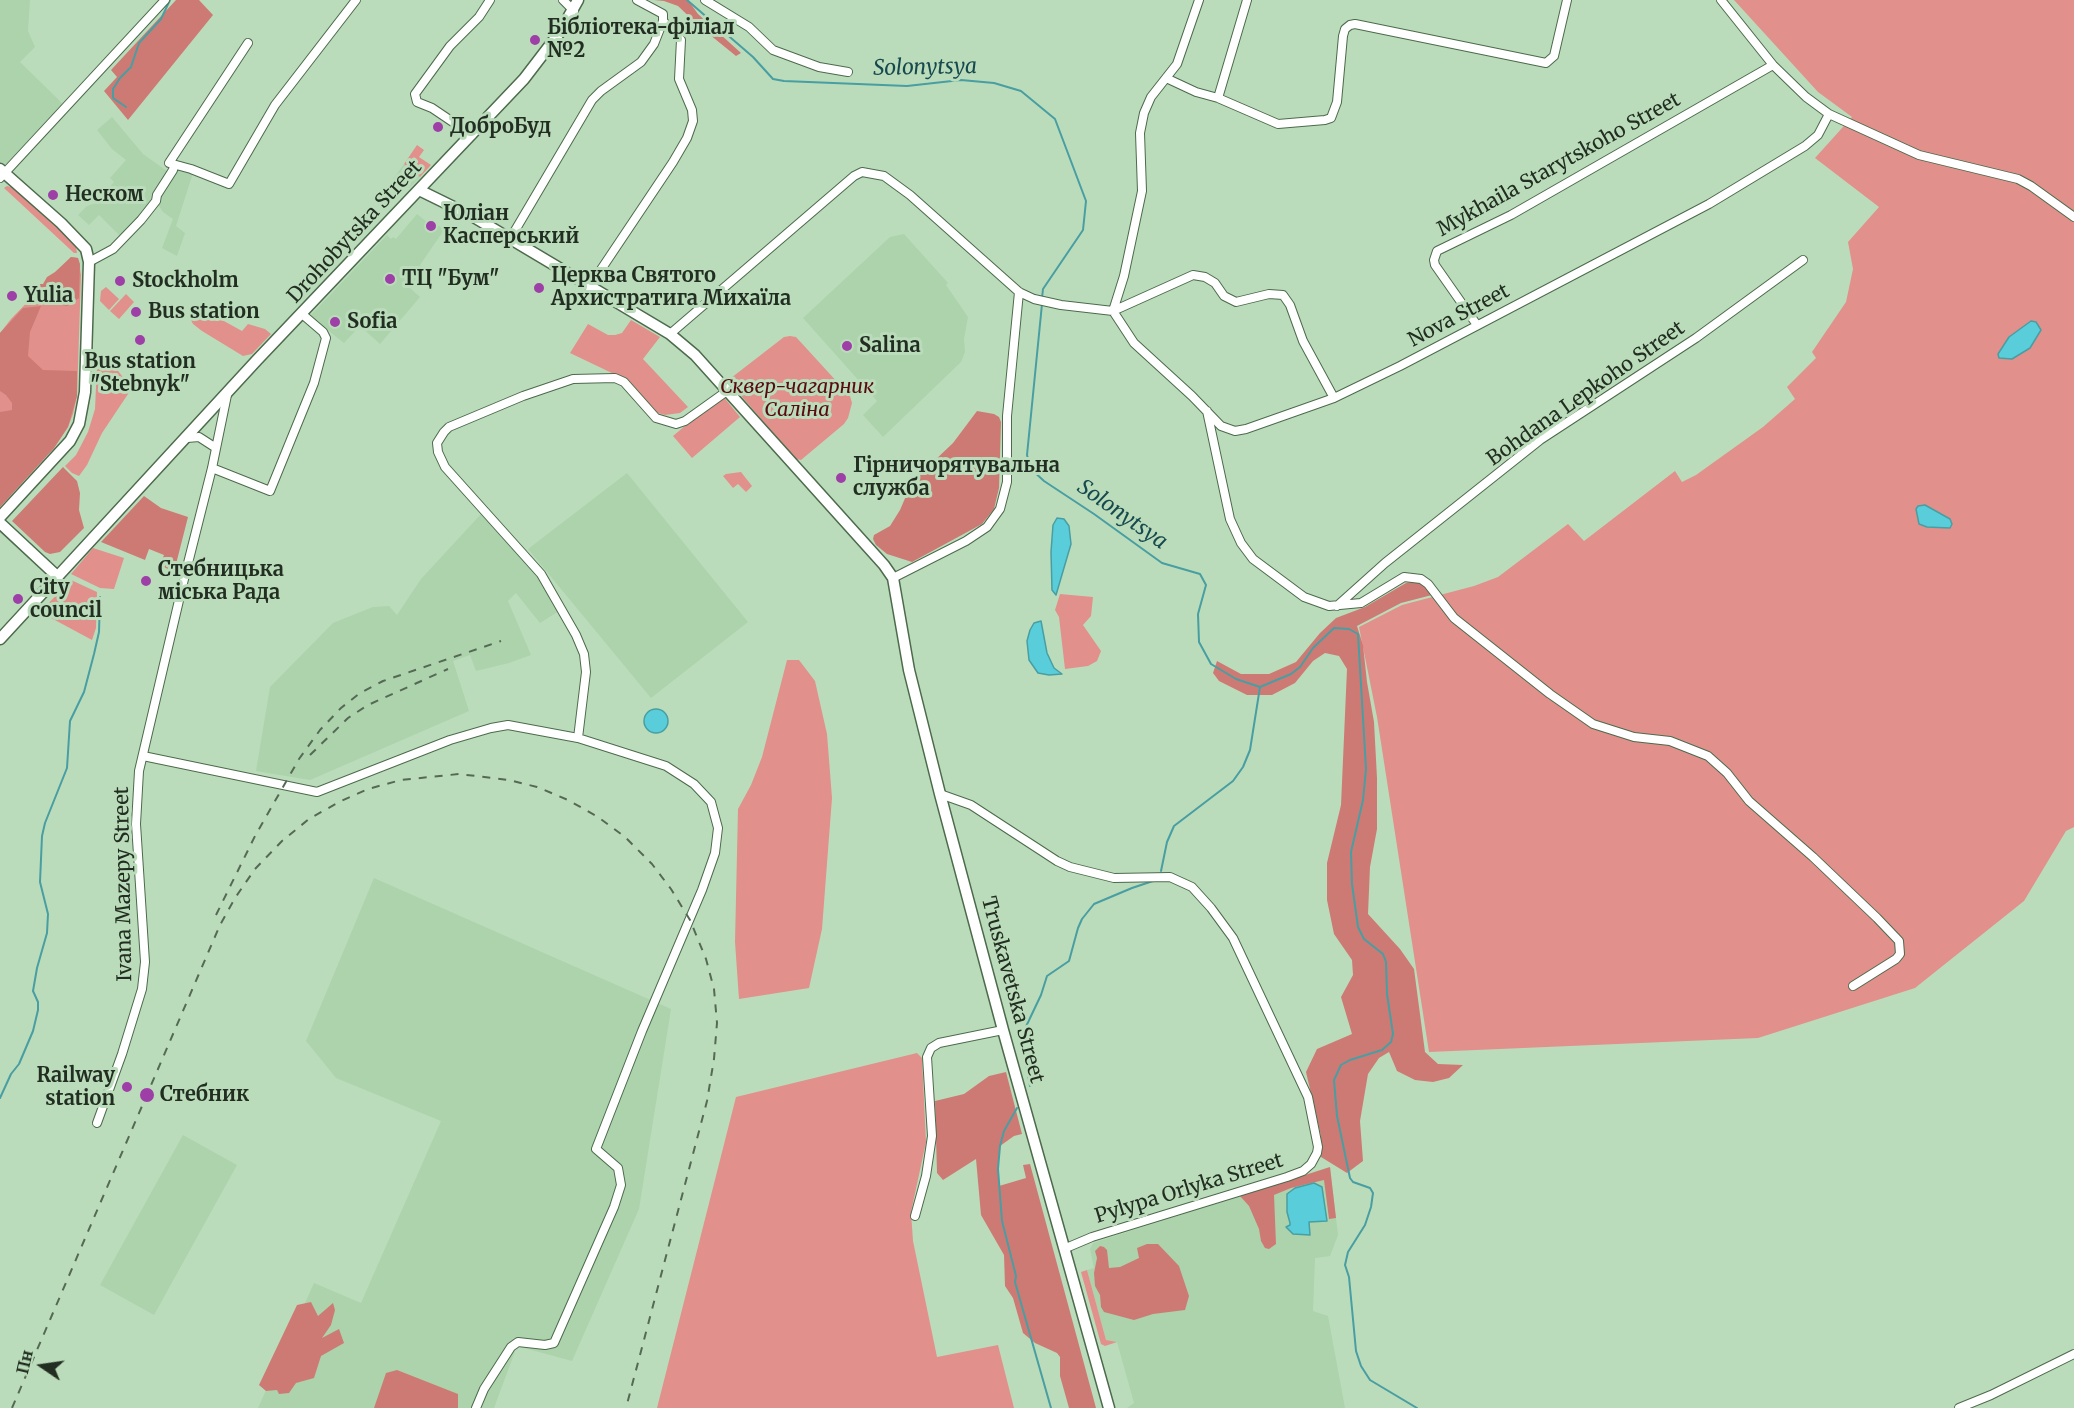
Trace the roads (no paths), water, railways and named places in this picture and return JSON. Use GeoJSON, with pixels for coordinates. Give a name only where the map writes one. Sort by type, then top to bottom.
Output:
{"type":"FeatureCollection","features":[{"type":"Feature","properties":{"kind":"street"},"geometry":{"type":"LineString","coordinates":[[0,517],[70,441],[79,424],[85,392],[90,262],[86,249],[61,223],[2,174],[165,0]]}},
{"type":"Feature","properties":{"kind":"street"},"geometry":{"type":"LineString","coordinates":[[248,43],[169,164],[229,184],[275,105],[356,0]]}},
{"type":"Feature","properties":{"kind":"street"},"geometry":{"type":"LineString","coordinates":[[472,135],[432,108],[421,105],[414,99],[415,94],[450,46],[479,16],[490,0]]}},
{"type":"Feature","properties":{"kind":"street"},"geometry":{"type":"LineString","coordinates":[[563,0],[576,5]]}},
{"type":"Feature","properties":{"kind":"street"},"geometry":{"type":"LineString","coordinates":[[510,238],[592,100],[641,62],[654,44],[663,15],[637,0]]}},
{"type":"Feature","properties":{"kind":"street"},"geometry":{"type":"LineString","coordinates":[[705,0],[742,22],[773,50],[819,68],[848,72]]}},
{"type":"Feature","properties":{"kind":"street"},"geometry":{"type":"LineString","coordinates":[[1113,311],[1124,276],[1142,191],[1140,133],[1144,113],[1151,97],[1178,64],[1199,0]]}},
{"type":"Feature","properties":{"kind":"street"},"geometry":{"type":"LineString","coordinates":[[1218,98],[1247,0]]}},
{"type":"Feature","properties":{"kind":"street"},"geometry":{"type":"LineString","coordinates":[[1166,78],[1278,124],[1326,120],[1330,118],[1337,102],[1343,36],[1345,29],[1350,25],[1355,24],[1546,63],[1554,56],[1567,0]]}},
{"type":"Feature","properties":{"kind":"street"},"geometry":{"type":"LineString","coordinates":[[1721,0],[1773,65],[1806,97],[1829,114],[1920,155],[2018,180],[2031,186],[2074,217]]}},
{"type":"Feature","properties":{"kind":"street","name":"Drohobytska Street"},"geometry":{"type":"LineString","coordinates":[[0,639],[472,135],[546,52],[576,5]]}},
{"type":"Feature","properties":{"kind":"street"},"geometry":{"type":"LineString","coordinates":[[590,286],[673,162],[687,138],[693,121],[692,110],[679,79],[681,40],[663,21]]}},
{"type":"Feature","properties":{"kind":"street","name":"Mykhaila Starytskoho Street"},"geometry":{"type":"LineString","coordinates":[[1477,325],[1435,265],[1437,251],[1511,215],[1773,65]]}},
{"type":"Feature","properties":{"kind":"street","name":"Nova Street"},"geometry":{"type":"LineString","coordinates":[[1113,311],[1134,343],[1221,426],[1235,431],[1246,429],[1334,398],[1728,192],[1805,146],[1818,135],[1829,114]]}},
{"type":"Feature","properties":{"kind":"street"},"geometry":{"type":"LineString","coordinates":[[90,262],[113,249],[147,213],[156,201],[174,165]]}},
{"type":"Feature","properties":{"kind":"street"},"geometry":{"type":"LineString","coordinates":[[670,334],[854,176],[862,172],[884,176],[910,195],[1019,292],[1034,299],[1061,305],[1113,311],[1192,275],[1205,277],[1215,283],[1224,296],[1236,302],[1269,294],[1283,296],[1290,304],[1303,341],[1334,398]]}},
{"type":"Feature","properties":{"kind":"street","name":"Truskavetska Street"},"geometry":{"type":"LineString","coordinates":[[420,190],[472,216],[670,334],[695,355],[884,565],[893,578],[909,670],[940,794],[1003,1030],[1110,1408]]}},
{"type":"Feature","properties":{"kind":"street","name":"Bohdana Lepkoho Street"},"geometry":{"type":"LineString","coordinates":[[1336,607],[1385,563],[1540,440],[1696,338],[1803,260]]}},
{"type":"Feature","properties":{"kind":"street"},"geometry":{"type":"LineString","coordinates":[[893,578],[966,541],[987,527],[1000,509],[1007,482],[1007,416],[1019,292]]}},
{"type":"Feature","properties":{"kind":"street"},"geometry":{"type":"LineString","coordinates":[[212,468],[270,491],[314,383],[326,338],[323,332],[302,314]]}},
{"type":"Feature","properties":{"kind":"street"},"geometry":{"type":"LineString","coordinates":[[578,738],[586,672],[584,654],[576,635],[541,574],[445,467],[437,448],[440,437],[449,427],[523,396],[573,379],[615,378],[624,382],[656,418],[676,424],[685,421],[727,391]]}},
{"type":"Feature","properties":{"kind":"street","name":"Ivana Mazepy Street"},"geometry":{"type":"LineString","coordinates":[[97,1123],[136,1014],[144,977],[136,824],[139,771],[212,468],[227,395]]}},
{"type":"Feature","properties":{"kind":"street"},"geometry":{"type":"LineString","coordinates":[[1207,411],[1230,519],[1241,543],[1253,559],[1304,597],[1320,604],[1336,607],[1361,603],[1404,577],[1421,579],[1428,584],[1454,618],[1550,694],[1593,724],[1634,737],[1670,741],[1708,756],[1727,773],[1749,801],[1813,857],[1899,941],[1900,954],[1896,959],[1853,986]]}},
{"type":"Feature","properties":{"kind":"street"},"geometry":{"type":"LineString","coordinates":[[187,438],[200,437],[216,448]]}},
{"type":"Feature","properties":{"kind":"street"},"geometry":{"type":"LineString","coordinates":[[0,523],[58,577]]}},
{"type":"Feature","properties":{"kind":"street"},"geometry":{"type":"LineString","coordinates":[[143,756],[317,792],[424,750],[491,728],[508,725],[578,738],[666,766],[694,784],[711,802],[718,828],[715,853],[596,1149],[618,1168],[621,1185],[614,1207],[554,1343],[545,1346],[518,1342],[511,1347],[484,1389],[476,1408]]}},
{"type":"Feature","properties":{"kind":"street","name":"Pylypa Orlyka Street"},"geometry":{"type":"LineString","coordinates":[[940,794],[971,805],[1056,861],[1070,867],[1114,878],[1170,877],[1192,887],[1233,938],[1308,1097],[1318,1147],[1311,1164],[1303,1171],[1092,1237],[1066,1248]]}},
{"type":"Feature","properties":{"kind":"street"},"geometry":{"type":"LineString","coordinates":[[915,1216],[926,1176],[932,1136],[927,1057],[931,1048],[939,1043],[1003,1030]]}},
{"type":"Feature","properties":{"kind":"street"},"geometry":{"type":"LineString","coordinates":[[1959,1408],[1991,1395],[2074,1354]]}},
{"type":"Feature","properties":{"kind":"water"},"geometry":{"type":"Polygon","coordinates":[[[2031,321],[2036,322],[2041,330],[2030,348],[2012,359],[1999,358],[1998,354],[2009,337],[2031,321]]]}},
{"type":"Feature","properties":{"kind":"water"},"geometry":{"type":"Polygon","coordinates":[[[1925,505],[1950,519],[1952,524],[1950,528],[1927,527],[1919,524],[1916,509],[1918,506],[1925,505]]]}},
{"type":"Feature","properties":{"kind":"water"},"geometry":{"type":"Polygon","coordinates":[[[1057,518],[1064,519],[1069,526],[1071,544],[1056,595],[1052,590],[1051,552],[1053,525],[1057,518]]]}},
{"type":"Feature","properties":{"kind":"water"},"geometry":{"type":"Polygon","coordinates":[[[1041,621],[1047,653],[1054,668],[1062,674],[1038,673],[1029,660],[1027,641],[1030,630],[1034,623],[1041,621]]]}},
{"type":"Feature","properties":{"kind":"water"},"geometry":{"type":"Polygon","coordinates":[[[656,709],[661,710],[667,716],[667,726],[661,732],[656,733],[651,732],[645,726],[644,721],[645,716],[651,710],[656,709]]]}},
{"type":"Feature","properties":{"kind":"water"},"geometry":{"type":"Polygon","coordinates":[[[1314,1183],[1322,1187],[1327,1221],[1309,1222],[1310,1235],[1293,1234],[1286,1227],[1290,1225],[1287,1194],[1295,1188],[1314,1183]]]}},
{"type":"Feature","properties":{"kind":"waterway"},"geometry":{"type":"LineString","coordinates":[[126,107],[113,98],[113,89],[131,67],[139,43],[161,19],[170,0]]}},
{"type":"Feature","properties":{"kind":"waterway","name":"Solonytsya"},"geometry":{"type":"LineString","coordinates":[[687,0],[753,57],[773,79],[907,86],[961,80],[994,83],[1021,91],[1055,119],[1086,201],[1083,230],[1043,289],[1042,298]]}},
{"type":"Feature","properties":{"kind":"waterway","name":"Solonytsya"},"geometry":{"type":"LineString","coordinates":[[1042,304],[1027,455],[1031,469],[1044,481],[1162,563],[1200,574],[1206,585],[1198,614],[1199,642],[1211,664],[1236,679],[1260,687],[1291,674],[1300,667],[1313,648],[1334,628],[1349,629],[1358,634],[1366,769],[1363,800],[1351,852],[1352,884],[1358,927],[1364,939],[1383,954],[1386,962],[1387,994],[1393,1034],[1391,1042],[1382,1050],[1341,1065],[1334,1080],[1337,1116],[1350,1178],[1353,1182],[1370,1188],[1373,1193],[1365,1225],[1348,1252],[1345,1265],[1349,1277],[1356,1351],[1361,1366],[1370,1380],[1417,1408]]}},
{"type":"Feature","properties":{"kind":"waterway"},"geometry":{"type":"LineString","coordinates":[[0,1098],[11,1074],[19,1064],[33,1031],[38,1010],[38,1002],[33,991],[47,933],[48,914],[40,882],[42,836],[67,768],[70,721],[84,692],[94,654],[99,632],[100,597]]}},
{"type":"Feature","properties":{"kind":"waterway"},"geometry":{"type":"LineString","coordinates":[[1161,871],[1167,842],[1174,826],[1233,781],[1243,767],[1250,750],[1260,687]]}},
{"type":"Feature","properties":{"kind":"waterway"},"geometry":{"type":"LineString","coordinates":[[1030,1086],[1021,1037],[1041,995],[1047,976],[1069,961],[1078,928],[1094,904],[1156,880]]}},
{"type":"Feature","properties":{"kind":"waterway"},"geometry":{"type":"LineString","coordinates":[[1017,1108],[1004,1131],[1000,1146],[998,1169],[1002,1221],[1016,1276],[1015,1282],[1051,1408]]}},
{"type":"Feature","properties":{"kind":"railway"},"geometry":{"type":"LineString","coordinates":[[216,915],[255,836],[299,759],[320,730],[341,708],[360,693],[383,681],[501,641]]}},
{"type":"Feature","properties":{"kind":"railway"},"geometry":{"type":"LineString","coordinates":[[310,755],[348,718],[368,705],[448,669]]}},
{"type":"Feature","properties":{"kind":"railway"},"geometry":{"type":"LineString","coordinates":[[12,1408],[220,925],[255,869],[282,841],[309,819],[339,802],[368,789],[401,780],[459,774],[509,780],[537,787],[568,800],[598,817],[625,837],[652,864],[690,920],[706,959],[714,989],[717,1023],[707,1101],[626,1408]]}},
{"type":"Feature","properties":{"kind":"place","name":"Бібліотека-філіал №2"},"geometry":{"type":"Point","coordinates":[535,40]}},
{"type":"Feature","properties":{"kind":"place","name":"ДоброБуд"},"geometry":{"type":"Point","coordinates":[438,127]}},
{"type":"Feature","properties":{"kind":"place","name":"Неском"},"geometry":{"type":"Point","coordinates":[53,195]}},
{"type":"Feature","properties":{"kind":"place","name":"Юліан Касперський"},"geometry":{"type":"Point","coordinates":[431,226]}},
{"type":"Feature","properties":{"kind":"place","name":"ТЦ \"Бум\""},"geometry":{"type":"Point","coordinates":[390,279]}},
{"type":"Feature","properties":{"kind":"place","name":"Stockholm"},"geometry":{"type":"Point","coordinates":[120,281]}},
{"type":"Feature","properties":{"kind":"place","name":"Церква Святого Архистратига Михаїла"},"geometry":{"type":"Point","coordinates":[539,288]}},
{"type":"Feature","properties":{"kind":"place","name":"Yulia"},"geometry":{"type":"Point","coordinates":[12,296]}},
{"type":"Feature","properties":{"kind":"place","name":"Bus station"},"geometry":{"type":"Point","coordinates":[136,312]}},
{"type":"Feature","properties":{"kind":"place","name":"Sofia"},"geometry":{"type":"Point","coordinates":[335,322]}},
{"type":"Feature","properties":{"kind":"place","name":"Bus station \"Stebnyk\""},"geometry":{"type":"Point","coordinates":[140,340]}},
{"type":"Feature","properties":{"kind":"place","name":"Salina"},"geometry":{"type":"Point","coordinates":[847,346]}},
{"type":"Feature","properties":{"kind":"place","name":"Гірничорятувальна служба"},"geometry":{"type":"Point","coordinates":[841,478]}},
{"type":"Feature","properties":{"kind":"place","name":"Стебницька міська Рада"},"geometry":{"type":"Point","coordinates":[146,581]}},
{"type":"Feature","properties":{"kind":"place","name":"City council"},"geometry":{"type":"Point","coordinates":[18,599]}},
{"type":"Feature","properties":{"kind":"place","name":"Railway station"},"geometry":{"type":"Point","coordinates":[127,1087]}},
{"type":"Feature","properties":{"kind":"place","name":"Стебник"},"geometry":{"type":"Point","coordinates":[147,1095]}},
{"type":"Feature","properties":{"kind":"park label","name":"Сквер-чагарник Саліна"},"geometry":{"type":"Point","coordinates":[797,398]}}]}
